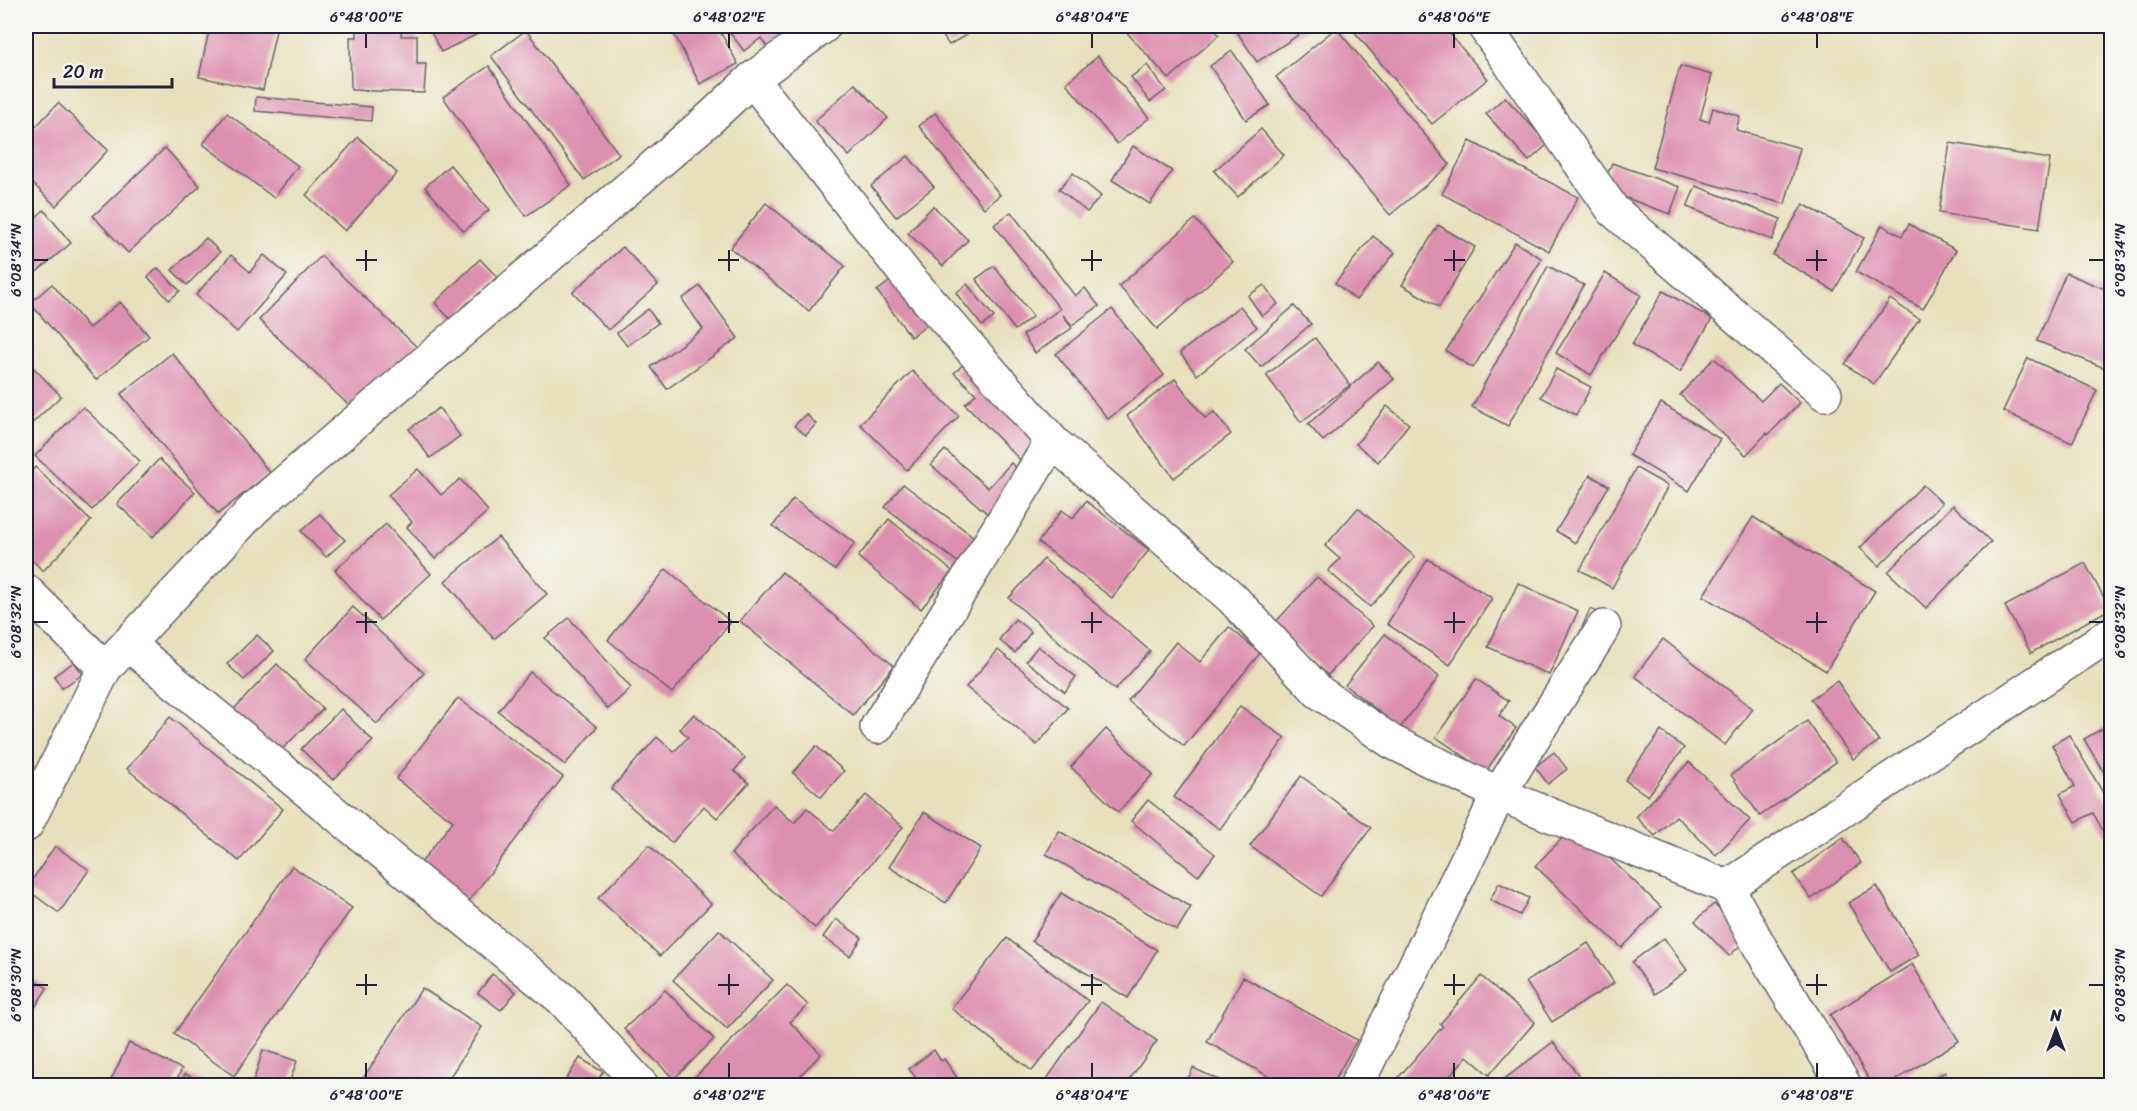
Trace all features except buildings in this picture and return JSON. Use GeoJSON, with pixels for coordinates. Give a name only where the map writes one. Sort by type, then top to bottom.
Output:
{"type":"FeatureCollection","features":[{"type":"Feature","properties":{"kind":"street"},"geometry":{"type":"LineString","coordinates":[[26,825],[105,668],[255,508],[708,120],[752,79],[824,26]]}},
{"type":"Feature","properties":{"kind":"street"},"geometry":{"type":"LineString","coordinates":[[1484,26],[1613,210],[1824,394]]}},
{"type":"Feature","properties":{"kind":"street"},"geometry":{"type":"LineString","coordinates":[[752,79],[907,276],[1052,441],[1232,598],[1319,692],[1392,742],[1499,794],[1727,887],[1761,949],[1845,1086]]}},
{"type":"Feature","properties":{"kind":"street"},"geometry":{"type":"LineString","coordinates":[[877,727],[1052,441]]}},
{"type":"Feature","properties":{"kind":"street"},"geometry":{"type":"LineString","coordinates":[[26,591],[105,668]]}},
{"type":"Feature","properties":{"kind":"street"},"geometry":{"type":"LineString","coordinates":[[1356,1086],[1499,794],[1604,627]]}},
{"type":"Feature","properties":{"kind":"street"},"geometry":{"type":"LineString","coordinates":[[1727,887],[2112,633]]}},
{"type":"Feature","properties":{"kind":"street"},"geometry":{"type":"LineString","coordinates":[[129,645],[562,999],[642,1086]]}}]}
